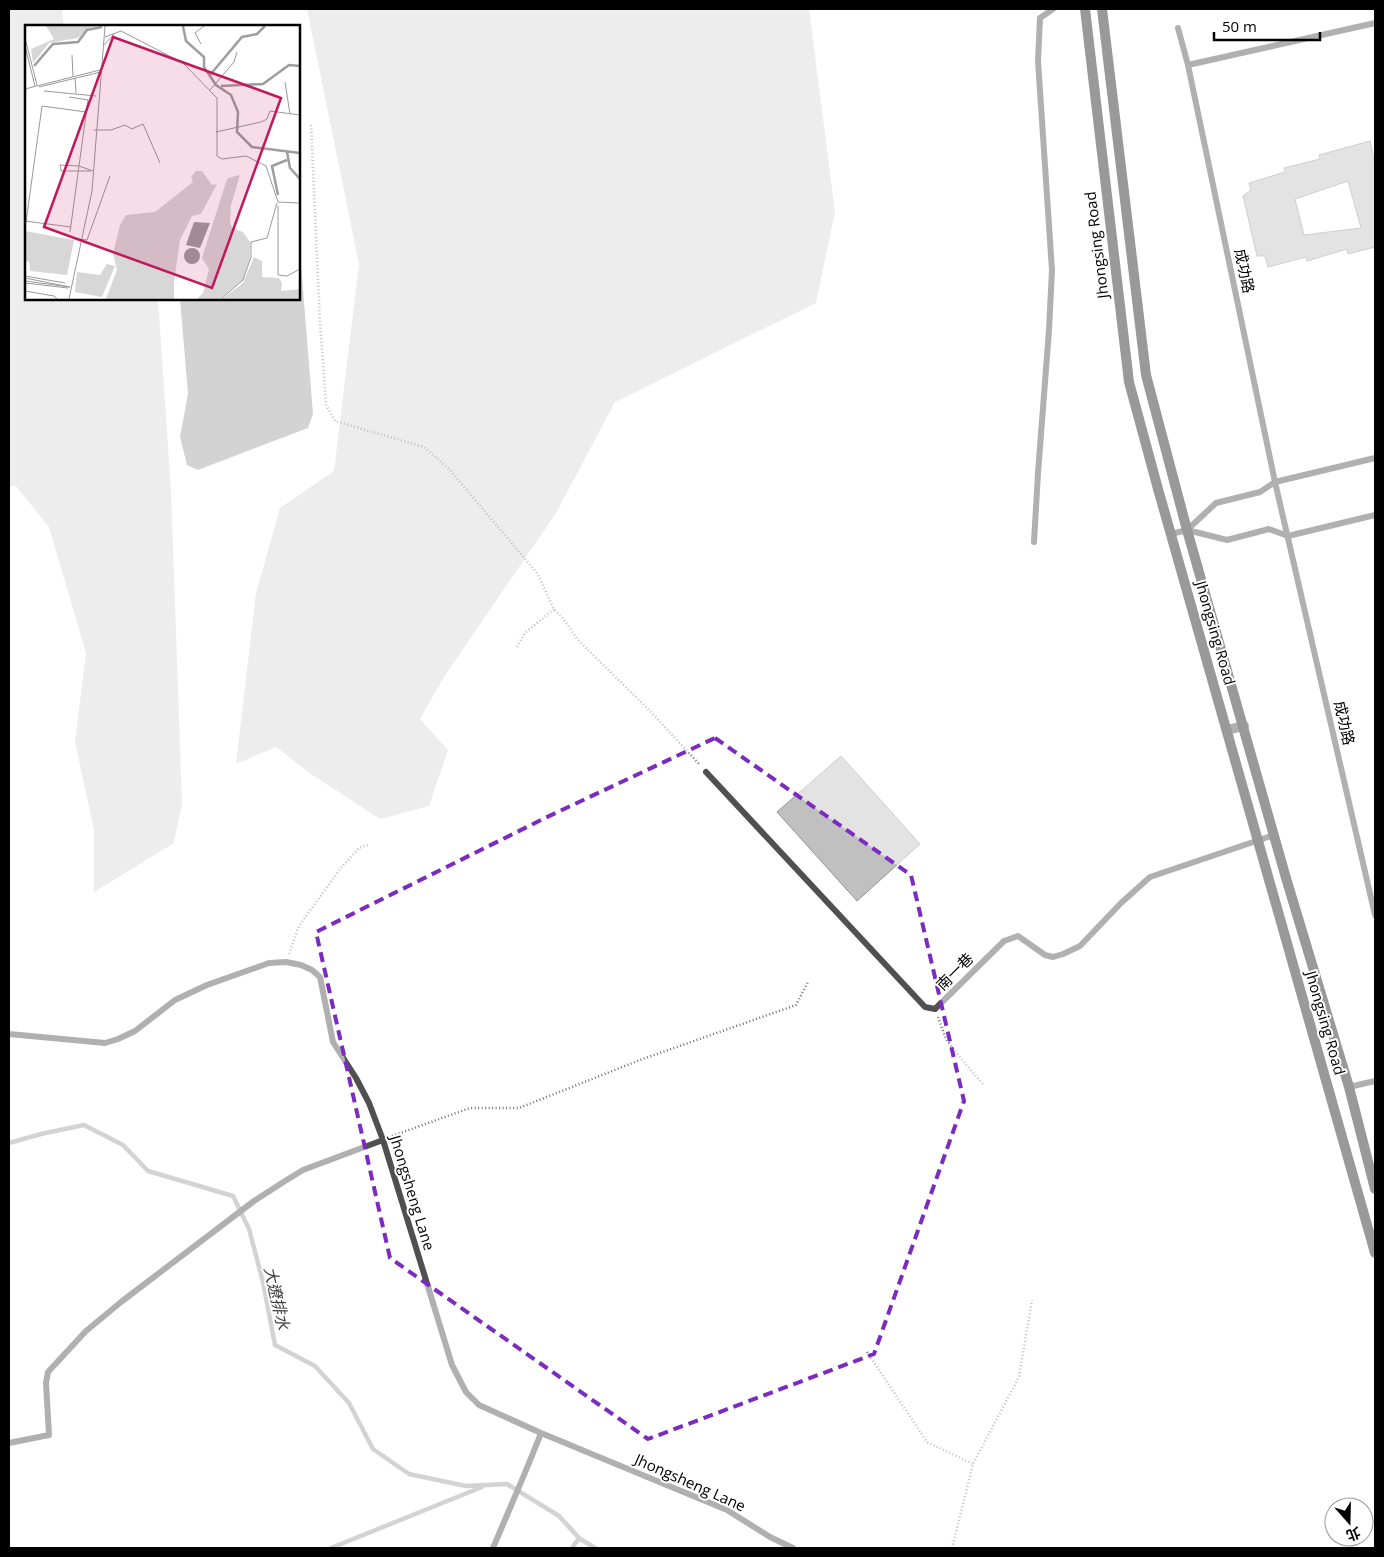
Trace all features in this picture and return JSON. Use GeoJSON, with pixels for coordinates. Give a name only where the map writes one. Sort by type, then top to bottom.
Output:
{"type":"FeatureCollection","features":[{"type":"Feature","properties":{"kind":"main road","name":"Jhongsing Road"},"geometry":{"type":"LineString","coordinates":[[1085,9],[1129,382],[1375,1253]]}},
{"type":"Feature","properties":{"kind":"main road","name":"Jhongsing Road"},"geometry":{"type":"LineString","coordinates":[[1102,9],[1146,376],[1187,530],[1274,835],[1349,1087],[1375,1189]]}},
{"type":"Feature","properties":{"kind":"street"},"geometry":{"type":"LineString","coordinates":[[1227,730],[1244,726]]}},
{"type":"Feature","properties":{"kind":"lane"},"geometry":{"type":"LineString","coordinates":[[1034,542],[1052,270],[1038,61],[1040,18],[1053,9]]}},
{"type":"Feature","properties":{"kind":"lane"},"geometry":{"type":"LineString","coordinates":[[1188,65],[1375,23]]}},
{"type":"Feature","properties":{"kind":"lane","name":"成功路"},"geometry":{"type":"LineString","coordinates":[[1178,28],[1188,65],[1275,482],[1375,915]]}},
{"type":"Feature","properties":{"kind":"lane"},"geometry":{"type":"LineString","coordinates":[[1187,530],[1216,503],[1260,492],[1275,482],[1375,458]]}},
{"type":"Feature","properties":{"kind":"lane"},"geometry":{"type":"LineString","coordinates":[[1171,534],[1187,530],[1227,540],[1269,529],[1288,536],[1375,515]]}},
{"type":"Feature","properties":{"kind":"lane","name":"南一巷"},"geometry":{"type":"LineString","coordinates":[[706,772],[925,1007],[935,1009],[1004,941],[1018,936],[1045,956],[1053,957],[1062,954],[1080,946],[1121,903],[1150,877],[1274,835]]}},
{"type":"Feature","properties":{"kind":"lane","name":"Jhongsheng Lane"},"geometry":{"type":"LineString","coordinates":[[9,1034],[105,1043],[135,1030],[175,1000],[207,985],[269,963],[286,962],[301,965],[312,970],[320,977],[333,1042],[356,1078],[369,1103],[383,1140],[452,1365],[466,1392],[479,1405],[541,1433],[726,1510],[770,1537],[793,1548]]}},
{"type":"Feature","properties":{"kind":"lane"},"geometry":{"type":"LineString","coordinates":[[1349,1087],[1375,1081]]}},
{"type":"Feature","properties":{"kind":"lane"},"geometry":{"type":"LineString","coordinates":[[9,1443],[49,1434],[46,1383],[48,1372],[86,1331],[254,1201],[303,1170],[383,1140]]}},
{"type":"Feature","properties":{"kind":"lane"},"geometry":{"type":"LineString","coordinates":[[493,1548],[541,1433]]}},
{"type":"Feature","properties":{"kind":"path"},"geometry":{"type":"LineString","coordinates":[[311,125],[320,322],[326,405],[335,422],[424,447],[449,469],[537,573],[554,609],[562,616],[578,640],[650,711],[706,772]]}},
{"type":"Feature","properties":{"kind":"path"},"geometry":{"type":"LineString","coordinates":[[517,647],[525,633],[554,609]]}},
{"type":"Feature","properties":{"kind":"path"},"geometry":{"type":"LineString","coordinates":[[286,962],[299,926],[340,869],[359,848],[370,844]]}},
{"type":"Feature","properties":{"kind":"path"},"geometry":{"type":"LineString","coordinates":[[383,1140],[470,1108],[519,1108],[640,1060],[796,1005],[808,982]]}},
{"type":"Feature","properties":{"kind":"path"},"geometry":{"type":"LineString","coordinates":[[935,1009],[946,1039],[983,1084]]}},
{"type":"Feature","properties":{"kind":"path"},"geometry":{"type":"LineString","coordinates":[[952,1548],[973,1464],[1019,1377],[1032,1300]]}},
{"type":"Feature","properties":{"kind":"path"},"geometry":{"type":"LineString","coordinates":[[866,1352],[927,1442],[973,1464]]}},
{"type":"Feature","properties":{"kind":"highlighted area"},"geometry":{"type":"Polygon","coordinates":[[[715,738],[911,875],[964,1101],[874,1354],[648,1439],[390,1258],[316,932],[545,818],[715,738]]]}},
{"type":"Feature","properties":{"kind":"shaded area"},"geometry":{"type":"Polygon","coordinates":[[[9,9],[62,9],[64,25],[25,25],[25,300],[158,300],[171,491],[182,803],[174,843],[94,892],[94,830],[75,742],[86,653],[49,527],[16,486],[9,486],[9,9]]]}},
{"type":"Feature","properties":{"kind":"shaded area"},"geometry":{"type":"Polygon","coordinates":[[[307,9],[809,9],[835,212],[816,303],[615,402],[556,513],[444,677],[420,719],[448,750],[429,806],[380,819],[311,774],[276,747],[236,764],[256,593],[280,508],[334,471],[359,264],[307,9]]]}},
{"type":"Feature","properties":{"kind":"shaded area"},"geometry":{"type":"Polygon","coordinates":[[[300,252],[313,414],[308,428],[198,470],[187,465],[180,437],[188,394],[180,300],[300,300],[300,252]]]}},
{"type":"Feature","properties":{"kind":"building"},"geometry":{"type":"Polygon","coordinates":[[[1370,141],[1375,164],[1375,247],[1348,254],[1347,249],[1307,261],[1306,257],[1268,267],[1265,256],[1257,256],[1243,196],[1251,190],[1249,183],[1285,172],[1284,168],[1320,159],[1319,155],[1370,141]],[[1348,181],[1295,199],[1304,235],[1361,228],[1348,181]]]}},
{"type":"Feature","properties":{"kind":"building"},"geometry":{"type":"Polygon","coordinates":[[[841,756],[920,844],[857,901],[777,812],[841,756]]]}},
{"type":"Feature","properties":{"kind":"waterway","name":"大遼排水"},"geometry":{"type":"LineString","coordinates":[[9,1143],[84,1125],[123,1145],[148,1171],[233,1196],[249,1229],[263,1282],[275,1345],[315,1366],[349,1403],[373,1449],[409,1474],[466,1486],[507,1484],[559,1516],[579,1538],[595,1548]]}},
{"type":"Feature","properties":{"kind":"waterway"},"geometry":{"type":"LineString","coordinates":[[331,1548],[482,1487]]}},
{"type":"Feature","properties":{"kind":"waterway"},"geometry":{"type":"LineString","coordinates":[[572,1548],[579,1538]]}}]}
